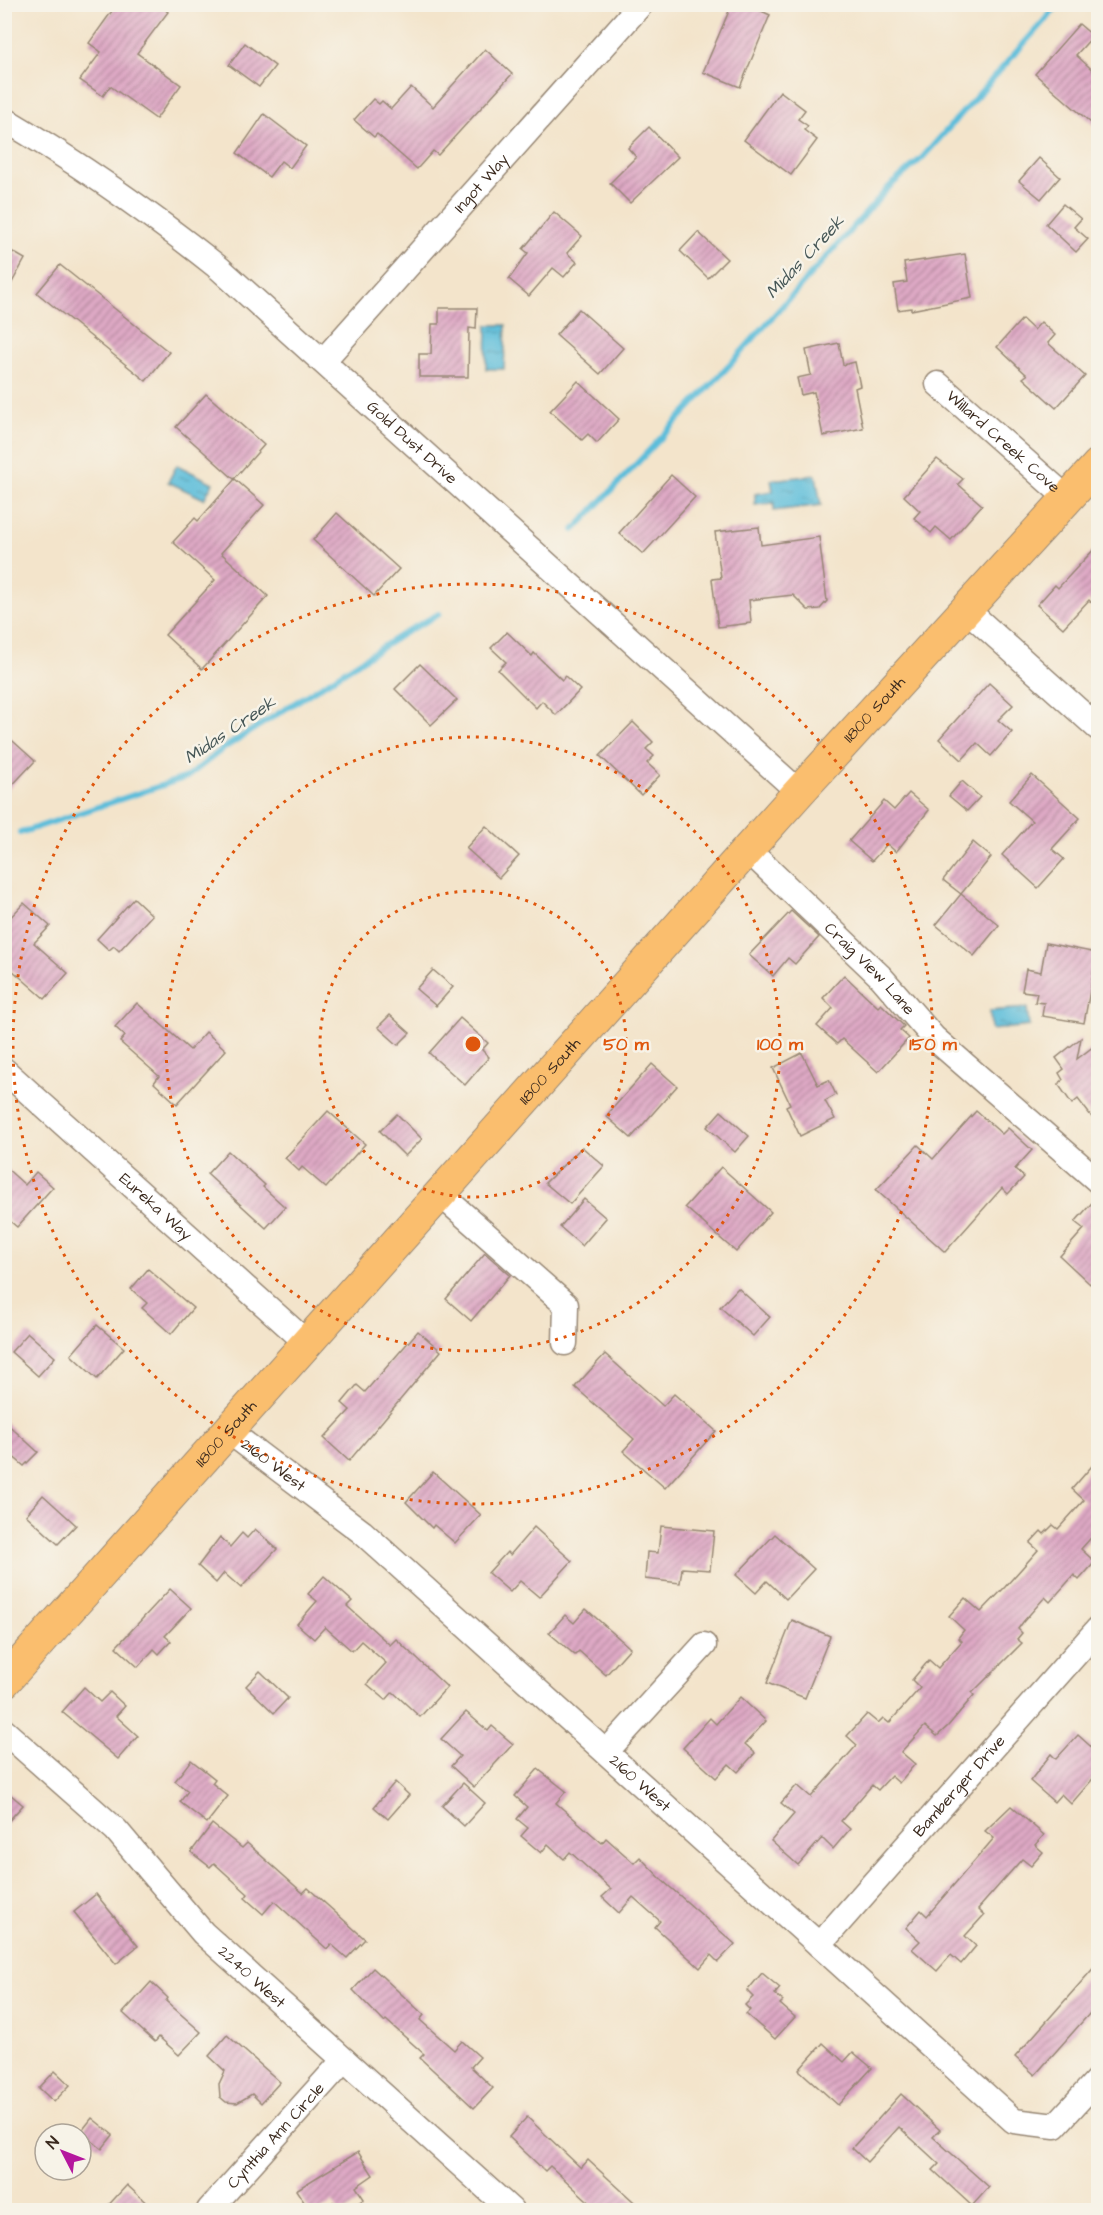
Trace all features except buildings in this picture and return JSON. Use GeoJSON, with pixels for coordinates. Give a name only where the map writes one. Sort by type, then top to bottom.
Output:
{"type":"FeatureCollection","features":[{"type":"Feature","properties":{"kind":"main road","name":"11800 South"},"geometry":{"type":"LineString","coordinates":[[4,1682],[800,792],[968,611],[1098,465]]}},
{"type":"Feature","properties":{"kind":"street","name":"Ingot Way"},"geometry":{"type":"LineString","coordinates":[[323,361],[641,4]]}},
{"type":"Feature","properties":{"kind":"street","name":"Gold Dust Drive"},"geometry":{"type":"LineString","coordinates":[[4,119],[78,163],[148,211],[219,268],[800,792]]}},
{"type":"Feature","properties":{"kind":"street","name":"Willard Creek Cove"},"geometry":{"type":"LineString","coordinates":[[938,384],[1068,499]]}},
{"type":"Feature","properties":{"kind":"street"},"geometry":{"type":"LineString","coordinates":[[968,611],[1098,728]]}},
{"type":"Feature","properties":{"kind":"street","name":"Craig View Lane"},"geometry":{"type":"LineString","coordinates":[[748,850],[881,977],[934,1038],[1098,1181]]}},
{"type":"Feature","properties":{"kind":"street","name":"Eureka Way"},"geometry":{"type":"LineString","coordinates":[[4,1070],[307,1343]]}},
{"type":"Feature","properties":{"kind":"street"},"geometry":{"type":"LineString","coordinates":[[440,1194],[566,1305],[565,1343]]}},
{"type":"Feature","properties":{"kind":"street","name":"2160 West"},"geometry":{"type":"LineString","coordinates":[[227,1430],[362,1533],[1014,2121],[1055,2127],[1098,2079]]}},
{"type":"Feature","properties":{"kind":"street","name":"Bamberger Drive"},"geometry":{"type":"LineString","coordinates":[[819,1945],[1098,1629]]}},
{"type":"Feature","properties":{"kind":"street"},"geometry":{"type":"LineString","coordinates":[[606,1752],[704,1645]]}},
{"type":"Feature","properties":{"kind":"street","name":"2240 West"},"geometry":{"type":"LineString","coordinates":[[4,1731],[116,1830],[203,1933],[511,2211]]}},
{"type":"Feature","properties":{"kind":"street","name":"Cynthia Ann Circle"},"geometry":{"type":"LineString","coordinates":[[209,2211],[345,2060]]}},
{"type":"Feature","properties":{"kind":"water"},"geometry":{"type":"Polygon","coordinates":[[[487,325],[506,325],[504,369],[486,369],[487,325]]]}},
{"type":"Feature","properties":{"kind":"water"},"geometry":{"type":"Polygon","coordinates":[[[177,465],[213,483],[204,499],[168,482],[177,465]]]}},
{"type":"Feature","properties":{"kind":"water"},"geometry":{"type":"Polygon","coordinates":[[[816,475],[821,505],[774,511],[774,503],[755,505],[755,494],[773,491],[771,480],[816,475]]]}},
{"type":"Feature","properties":{"kind":"water"},"geometry":{"type":"Polygon","coordinates":[[[1027,1008],[1029,1026],[991,1030],[990,1011],[1027,1008]]]}},
{"type":"Feature","properties":{"kind":"waterway","name":"Midas Creek"},"geometry":{"type":"LineString","coordinates":[[574,530],[726,369],[890,186],[922,158],[1059,4]]}},
{"type":"Feature","properties":{"kind":"waterway","name":"Midas Creek"},"geometry":{"type":"LineString","coordinates":[[20,833],[187,777],[224,748],[406,632],[439,614]]}}]}
